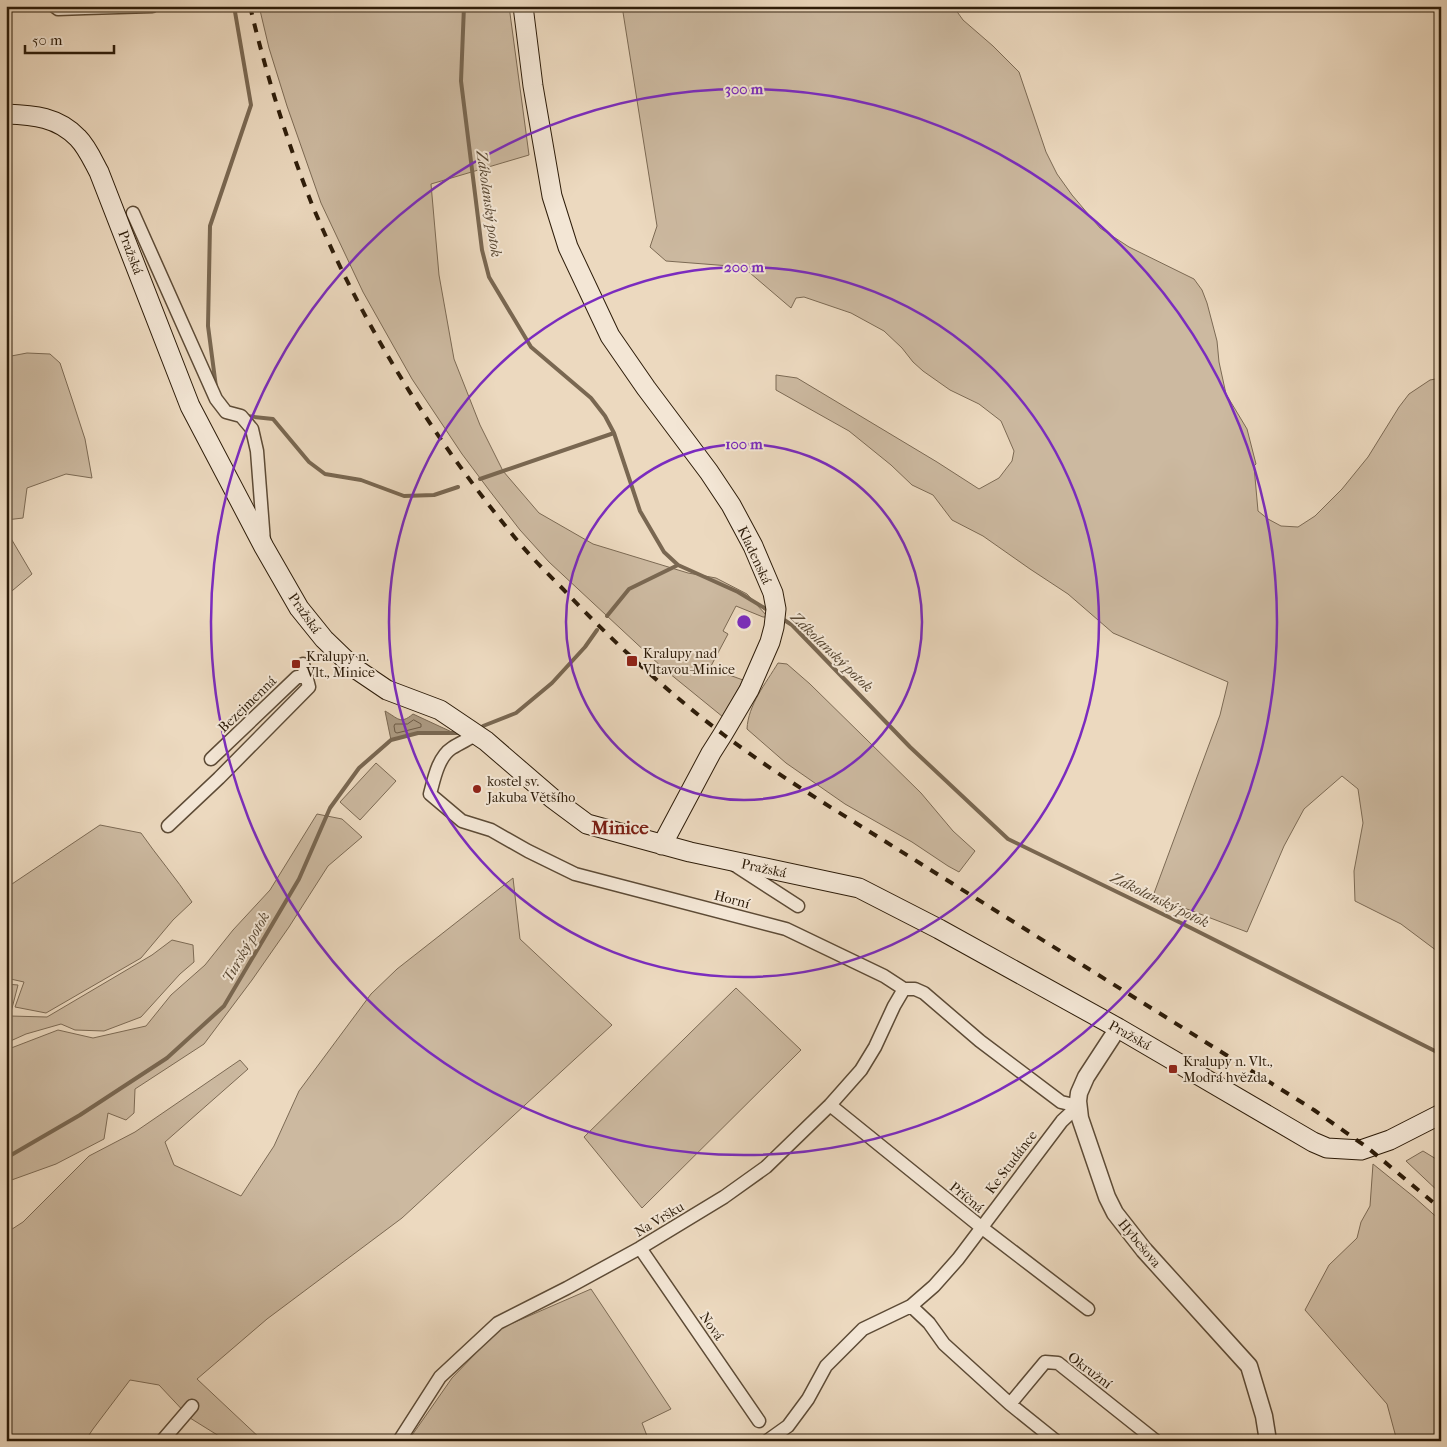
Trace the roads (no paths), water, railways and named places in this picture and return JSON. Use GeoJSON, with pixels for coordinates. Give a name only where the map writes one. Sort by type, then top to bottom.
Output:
{"type":"FeatureCollection","features":[{"type":"Feature","properties":{"kind":"main road","name":"Kladenská"},"geometry":{"type":"LineString","coordinates":[[523,6],[533,86],[552,196],[568,247],[610,336],[731,505],[753,546],[773,593],[776,608],[770,642],[749,690],[711,753],[662,845]]}},
{"type":"Feature","properties":{"kind":"main road","name":"Pražská"},"geometry":{"type":"LineString","coordinates":[[6,114],[36,115],[63,124],[79,139],[99,172],[190,406],[264,548],[299,608],[324,639],[353,667],[387,690],[440,710],[477,734],[552,798],[587,824],[662,845],[859,888],[939,929],[1118,1028],[1313,1142],[1327,1148],[1361,1150],[1390,1140],[1441,1114]]}},
{"type":"Feature","properties":{"kind":"street"},"geometry":{"type":"LineString","coordinates":[[54,6],[58,9],[152,6]]}},
{"type":"Feature","properties":{"kind":"street","name":"Pražská"},"geometry":{"type":"LineString","coordinates":[[132,213],[216,399],[226,412],[241,416],[252,429],[257,451],[264,548]]}},
{"type":"Feature","properties":{"kind":"street","name":"Bezejmenná"},"geometry":{"type":"LineString","coordinates":[[168,826],[219,778],[309,687],[305,671],[211,759]]}},
{"type":"Feature","properties":{"kind":"street","name":"Horní"},"geometry":{"type":"LineString","coordinates":[[477,734],[451,749],[442,759],[430,794],[462,821],[491,830],[575,874],[786,929],[884,976],[904,989],[915,989],[924,994],[1061,1102],[1078,1106]]}},
{"type":"Feature","properties":{"kind":"street"},"geometry":{"type":"LineString","coordinates":[[727,860],[798,906]]}},
{"type":"Feature","properties":{"kind":"street","name":"Na Vršku"},"geometry":{"type":"LineString","coordinates":[[399,1441],[440,1377],[498,1322],[567,1288],[640,1248],[724,1197],[766,1166],[830,1105],[861,1070],[870,1058],[904,989]]}},
{"type":"Feature","properties":{"kind":"street","name":"Hybešova"},"geometry":{"type":"LineString","coordinates":[[1118,1028],[1082,1085],[1078,1106],[1080,1118],[1106,1197],[1115,1213],[1144,1250],[1249,1366],[1264,1416],[1268,1441]]}},
{"type":"Feature","properties":{"kind":"street","name":"Příčná"},"geometry":{"type":"LineString","coordinates":[[830,1105],[981,1227],[1088,1309]]}},
{"type":"Feature","properties":{"kind":"street","name":"Ke Studánce"},"geometry":{"type":"LineString","coordinates":[[766,1441],[788,1426],[808,1399],[826,1366],[863,1328],[911,1306],[934,1286],[952,1266],[1062,1121],[1078,1106]]}},
{"type":"Feature","properties":{"kind":"street","name":"Nová"},"geometry":{"type":"LineString","coordinates":[[640,1248],[760,1421]]}},
{"type":"Feature","properties":{"kind":"street"},"geometry":{"type":"LineString","coordinates":[[911,1306],[929,1323],[944,1344],[1010,1404],[1056,1441]]}},
{"type":"Feature","properties":{"kind":"street","name":"Okružní"},"geometry":{"type":"LineString","coordinates":[[1010,1404],[1045,1362],[1058,1364],[1156,1441]]}},
{"type":"Feature","properties":{"kind":"street"},"geometry":{"type":"LineString","coordinates":[[162,1441],[192,1406]]}},
{"type":"Feature","properties":{"kind":"water"},"geometry":{"type":"Polygon","coordinates":[[[385,711],[402,720],[413,714],[454,733],[418,733],[391,740],[385,711]]]}},
{"type":"Feature","properties":{"kind":"waterway"},"geometry":{"type":"LineString","coordinates":[[216,387],[208,326],[210,226],[251,105],[234,6]]}},
{"type":"Feature","properties":{"kind":"waterway","name":"Zákolanský potok"},"geometry":{"type":"LineString","coordinates":[[464,6],[461,81],[482,250],[489,277],[531,347],[591,398],[605,416],[614,433],[640,511],[664,552],[678,565],[738,592],[771,612]]}},
{"type":"Feature","properties":{"kind":"waterway"},"geometry":{"type":"LineString","coordinates":[[246,416],[273,419],[309,462],[325,474],[361,480],[404,496],[434,495],[458,487]]}},
{"type":"Feature","properties":{"kind":"waterway"},"geometry":{"type":"LineString","coordinates":[[480,479],[614,433]]}},
{"type":"Feature","properties":{"kind":"waterway","name":"Turský potok"},"geometry":{"type":"LineString","coordinates":[[607,616],[629,589],[678,565]]}},
{"type":"Feature","properties":{"kind":"waterway","name":"Zákolanský potok"},"geometry":{"type":"LineString","coordinates":[[781,618],[792,625],[910,747],[1008,839],[1181,923],[1441,1055]]}},
{"type":"Feature","properties":{"kind":"waterway","name":"Turský potok"},"geometry":{"type":"LineString","coordinates":[[483,726],[516,713],[552,683],[585,647],[597,630]]}},
{"type":"Feature","properties":{"kind":"waterway","name":"Turský potok"},"geometry":{"type":"LineString","coordinates":[[6,1158],[80,1115],[167,1058],[224,1006],[299,879],[330,808],[359,768],[391,740],[418,733],[462,733]]}},
{"type":"Feature","properties":{"kind":"railway"},"geometry":{"type":"LineString","coordinates":[[250,6],[278,108],[303,182],[333,251],[377,336],[427,418],[482,496],[524,548],[580,607],[660,683],[751,755],[835,810],[1314,1110],[1368,1148],[1441,1209]]}},
{"type":"Feature","properties":{"kind":"place","name":"Kralupy nad Vltavou-Minice"},"geometry":{"type":"Point","coordinates":[632,661]}},
{"type":"Feature","properties":{"kind":"place","name":"Kralupy n. Vlt., Minice"},"geometry":{"type":"Point","coordinates":[296,664]}},
{"type":"Feature","properties":{"kind":"place","name":"kostel sv. Jakuba Většího"},"geometry":{"type":"Point","coordinates":[477,789]}},
{"type":"Feature","properties":{"kind":"place","name":"Kralupy n. Vlt., Modrá hvězda"},"geometry":{"type":"Point","coordinates":[1173,1069]}},
{"type":"Feature","properties":{"kind":"district","name":"Minice"},"geometry":{"type":"Point","coordinates":[620,827]}}]}
